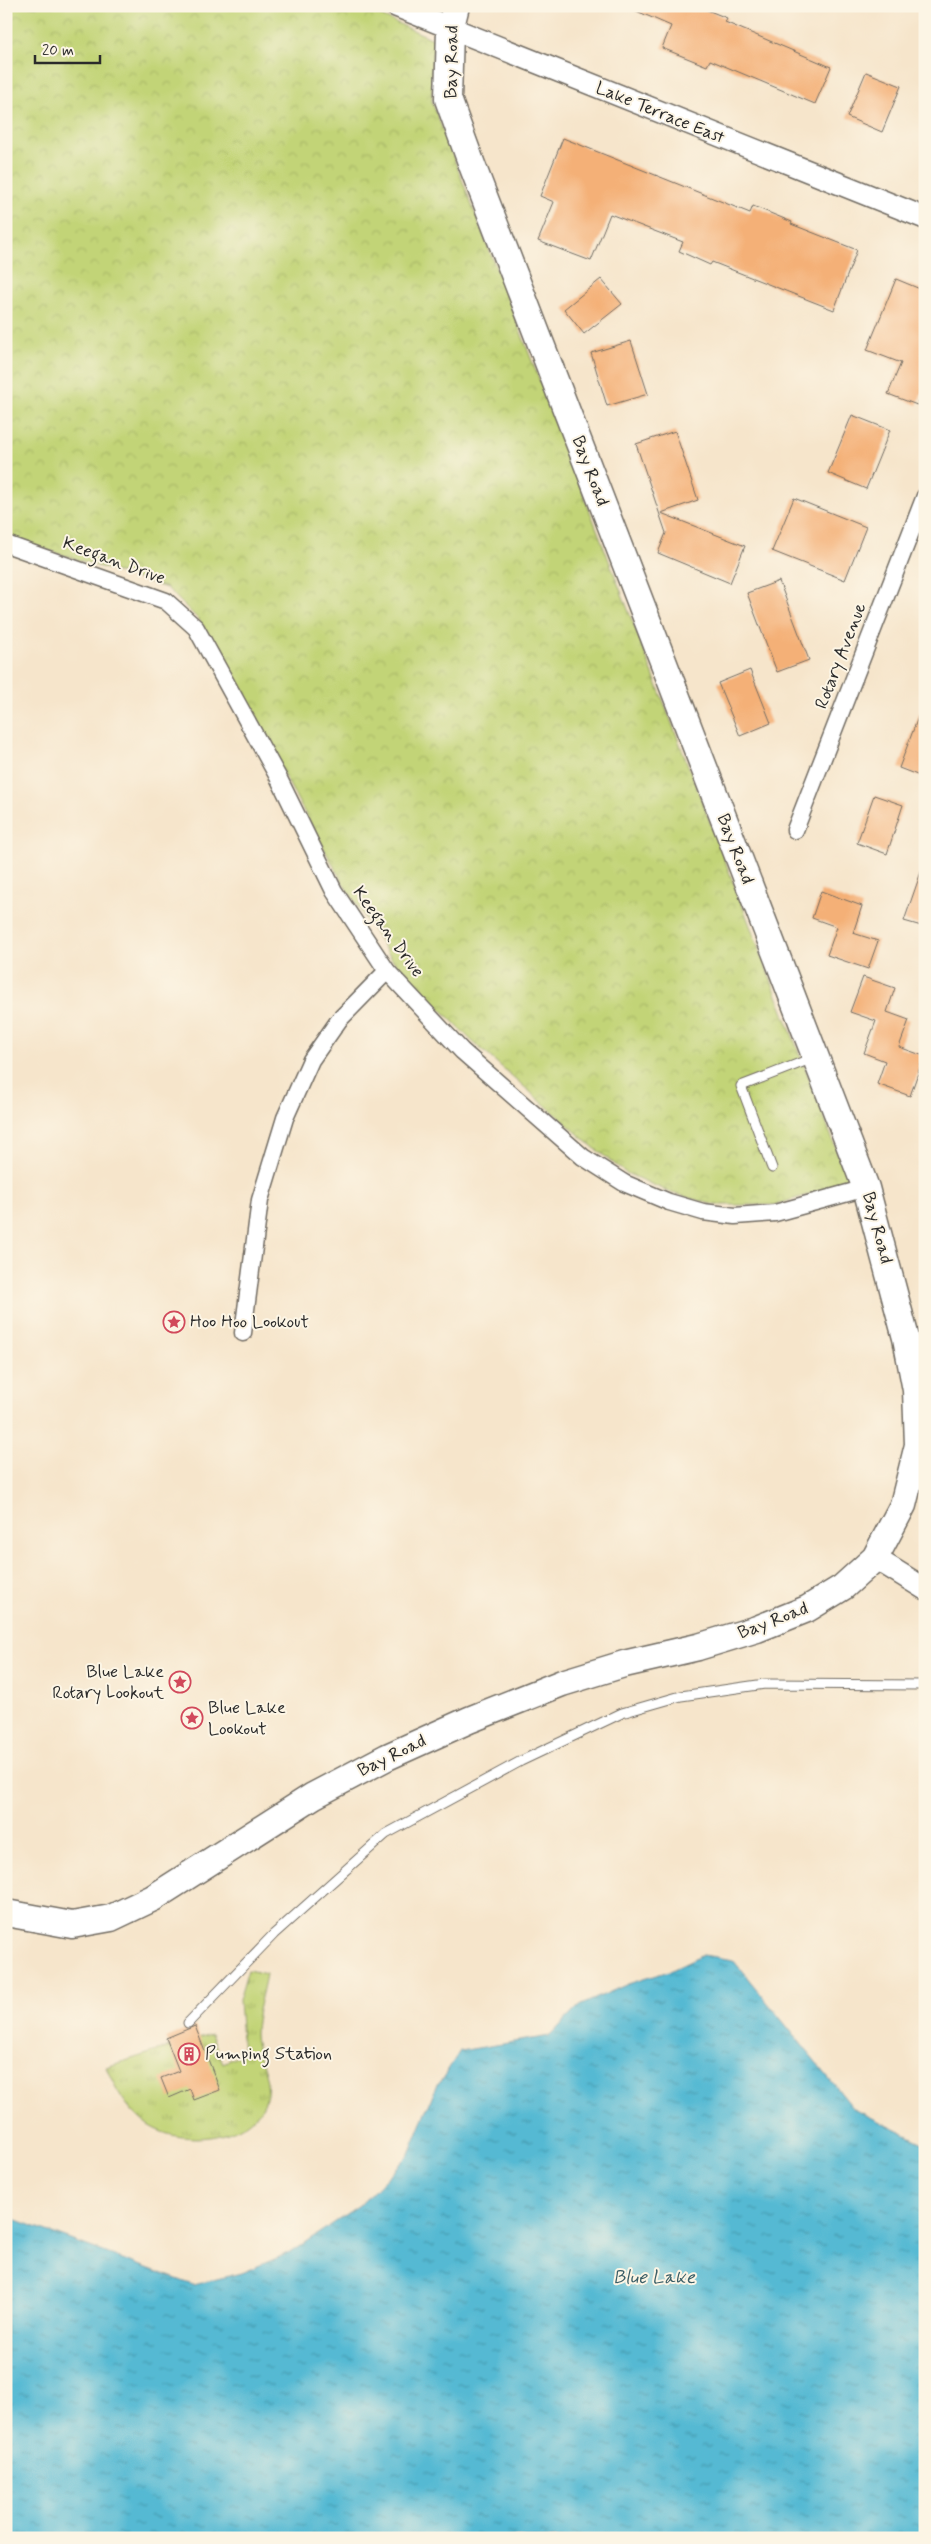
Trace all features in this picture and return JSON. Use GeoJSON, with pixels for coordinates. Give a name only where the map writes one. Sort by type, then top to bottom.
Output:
{"type":"FeatureCollection","features":[{"type":"Feature","properties":{"kind":"main road","name":"Bay Road"},"geometry":{"type":"LineString","coordinates":[[6,1913],[72,1925],[112,1918],[153,1898],[313,1796],[387,1757],[469,1720],[562,1683],[624,1664],[698,1647],[757,1629],[807,1610],[843,1587],[875,1558],[903,1505],[918,1445],[916,1390],[906,1338],[866,1188],[466,149],[448,98],[453,18]]}},
{"type":"Feature","properties":{"kind":"street","name":"Lake Terrace East"},"geometry":{"type":"LineString","coordinates":[[396,6],[453,18],[925,218]]}},
{"type":"Feature","properties":{"kind":"street","name":"Rotary Avenue"},"geometry":{"type":"LineString","coordinates":[[795,830],[925,496]]}},
{"type":"Feature","properties":{"kind":"street","name":"Keegan Drive"},"geometry":{"type":"LineString","coordinates":[[6,544],[166,601],[196,628],[278,777],[334,890],[387,971],[462,1050],[583,1157],[624,1183],[670,1202],[703,1212],[735,1216],[775,1213],[866,1188]]}},
{"type":"Feature","properties":{"kind":"street"},"geometry":{"type":"LineString","coordinates":[[243,1333],[260,1200],[285,1118],[311,1060],[339,1020],[387,971]]}},
{"type":"Feature","properties":{"kind":"street"},"geometry":{"type":"LineString","coordinates":[[875,1558],[925,1589]]}},
{"type":"Feature","properties":{"kind":"lane"},"geometry":{"type":"LineString","coordinates":[[772,1168],[741,1086],[815,1057]]}},
{"type":"Feature","properties":{"kind":"lane"},"geometry":{"type":"LineString","coordinates":[[188,2023],[274,1934],[386,1834],[513,1765],[622,1713],[681,1696],[765,1684],[925,1685]]}},
{"type":"Feature","properties":{"kind":"green space"},"geometry":{"type":"Polygon","coordinates":[[[6,6],[359,6],[435,40],[432,55],[432,102],[849,1182],[775,1205],[715,1205],[672,1193],[626,1173],[593,1147],[472,1041],[393,961],[344,885],[200,621],[167,588],[6,537],[6,6]]]}},
{"type":"Feature","properties":{"kind":"green space"},"geometry":{"type":"Polygon","coordinates":[[[248,1970],[266,1974],[255,2034],[266,2076],[267,2093],[257,2115],[245,2125],[213,2137],[195,2138],[178,2136],[162,2132],[148,2125],[134,2113],[123,2099],[106,2067],[211,2034],[223,2063],[243,2054],[239,2000],[248,1970]]]}},
{"type":"Feature","properties":{"kind":"water","name":"Blue Lake"},"geometry":{"type":"Polygon","coordinates":[[[703,1955],[733,1960],[854,2109],[925,2144],[925,2538],[6,2538],[6,2216],[193,2285],[241,2273],[289,2253],[358,2207],[408,2156],[435,2090],[460,2051],[550,2036],[579,2006],[628,1984],[672,1970],[703,1955]]]}},
{"type":"Feature","properties":{"kind":"building"},"geometry":{"type":"Polygon","coordinates":[[[625,6],[697,6],[727,18],[725,22],[831,67],[815,104],[710,60],[707,66],[662,48],[671,26],[625,6]]]}},
{"type":"Feature","properties":{"kind":"building"},"geometry":{"type":"Polygon","coordinates":[[[866,72],[901,86],[882,132],[847,117],[866,72]]]}},
{"type":"Feature","properties":{"kind":"building"},"geometry":{"type":"Polygon","coordinates":[[[563,138],[750,213],[753,206],[792,222],[791,224],[857,250],[834,310],[712,262],[710,265],[679,251],[683,242],[610,214],[591,261],[538,241],[554,202],[540,196],[563,138]]]}},
{"type":"Feature","properties":{"kind":"building"},"geometry":{"type":"Polygon","coordinates":[[[601,279],[622,304],[584,334],[564,309],[601,279]]]}},
{"type":"Feature","properties":{"kind":"building"},"geometry":{"type":"Polygon","coordinates":[[[896,279],[925,291],[925,386],[917,405],[888,394],[901,363],[867,350],[896,279]]]}},
{"type":"Feature","properties":{"kind":"building"},"geometry":{"type":"Polygon","coordinates":[[[631,341],[648,394],[607,406],[591,353],[631,341]]]}},
{"type":"Feature","properties":{"kind":"building"},"geometry":{"type":"Polygon","coordinates":[[[852,415],[890,430],[866,489],[828,473],[852,415]]]}},
{"type":"Feature","properties":{"kind":"building"},"geometry":{"type":"Polygon","coordinates":[[[675,431],[698,500],[661,513],[745,546],[730,583],[658,553],[666,533],[636,444],[675,431]]]}},
{"type":"Feature","properties":{"kind":"building"},"geometry":{"type":"Polygon","coordinates":[[[794,498],[866,527],[845,580],[772,551],[794,498]]]}},
{"type":"Feature","properties":{"kind":"building"},"geometry":{"type":"Polygon","coordinates":[[[779,581],[809,660],[777,672],[747,593],[779,581]]]}},
{"type":"Feature","properties":{"kind":"building"},"geometry":{"type":"Polygon","coordinates":[[[750,670],[771,723],[740,736],[718,683],[750,670]]]}},
{"type":"Feature","properties":{"kind":"building"},"geometry":{"type":"Polygon","coordinates":[[[923,704],[925,705],[925,778],[899,768],[923,704]]]}},
{"type":"Feature","properties":{"kind":"building"},"geometry":{"type":"Polygon","coordinates":[[[874,795],[903,805],[887,854],[857,843],[874,795]]]}},
{"type":"Feature","properties":{"kind":"building"},"geometry":{"type":"Polygon","coordinates":[[[922,869],[925,870],[925,927],[904,921],[922,869]]]}},
{"type":"Feature","properties":{"kind":"building"},"geometry":{"type":"Polygon","coordinates":[[[821,891],[862,906],[853,933],[878,941],[868,969],[827,955],[837,927],[812,918],[821,891]]]}},
{"type":"Feature","properties":{"kind":"building"},"geometry":{"type":"Polygon","coordinates":[[[863,977],[895,988],[887,1012],[909,1020],[899,1047],[924,1056],[910,1096],[877,1084],[885,1061],[864,1053],[876,1021],[850,1012],[863,977]]]}},
{"type":"Feature","properties":{"kind":"building","name":"Pumping Station"},"geometry":{"type":"Polygon","coordinates":[[[195,2026],[220,2090],[194,2100],[190,2089],[169,2098],[161,2078],[179,2071],[166,2038],[195,2026]]]}},
{"type":"Feature","properties":{"kind":"place","name":"Hoo Hoo Lookout"},"geometry":{"type":"Point","coordinates":[174,1322]}},
{"type":"Feature","properties":{"kind":"place","name":"Blue Lake Rotary Lookout"},"geometry":{"type":"Point","coordinates":[180,1682]}},
{"type":"Feature","properties":{"kind":"place","name":"Blue Lake Lookout"},"geometry":{"type":"Point","coordinates":[192,1718]}},
{"type":"Feature","properties":{"kind":"place","name":"Pumping Station"},"geometry":{"type":"Point","coordinates":[189,2054]}}]}
